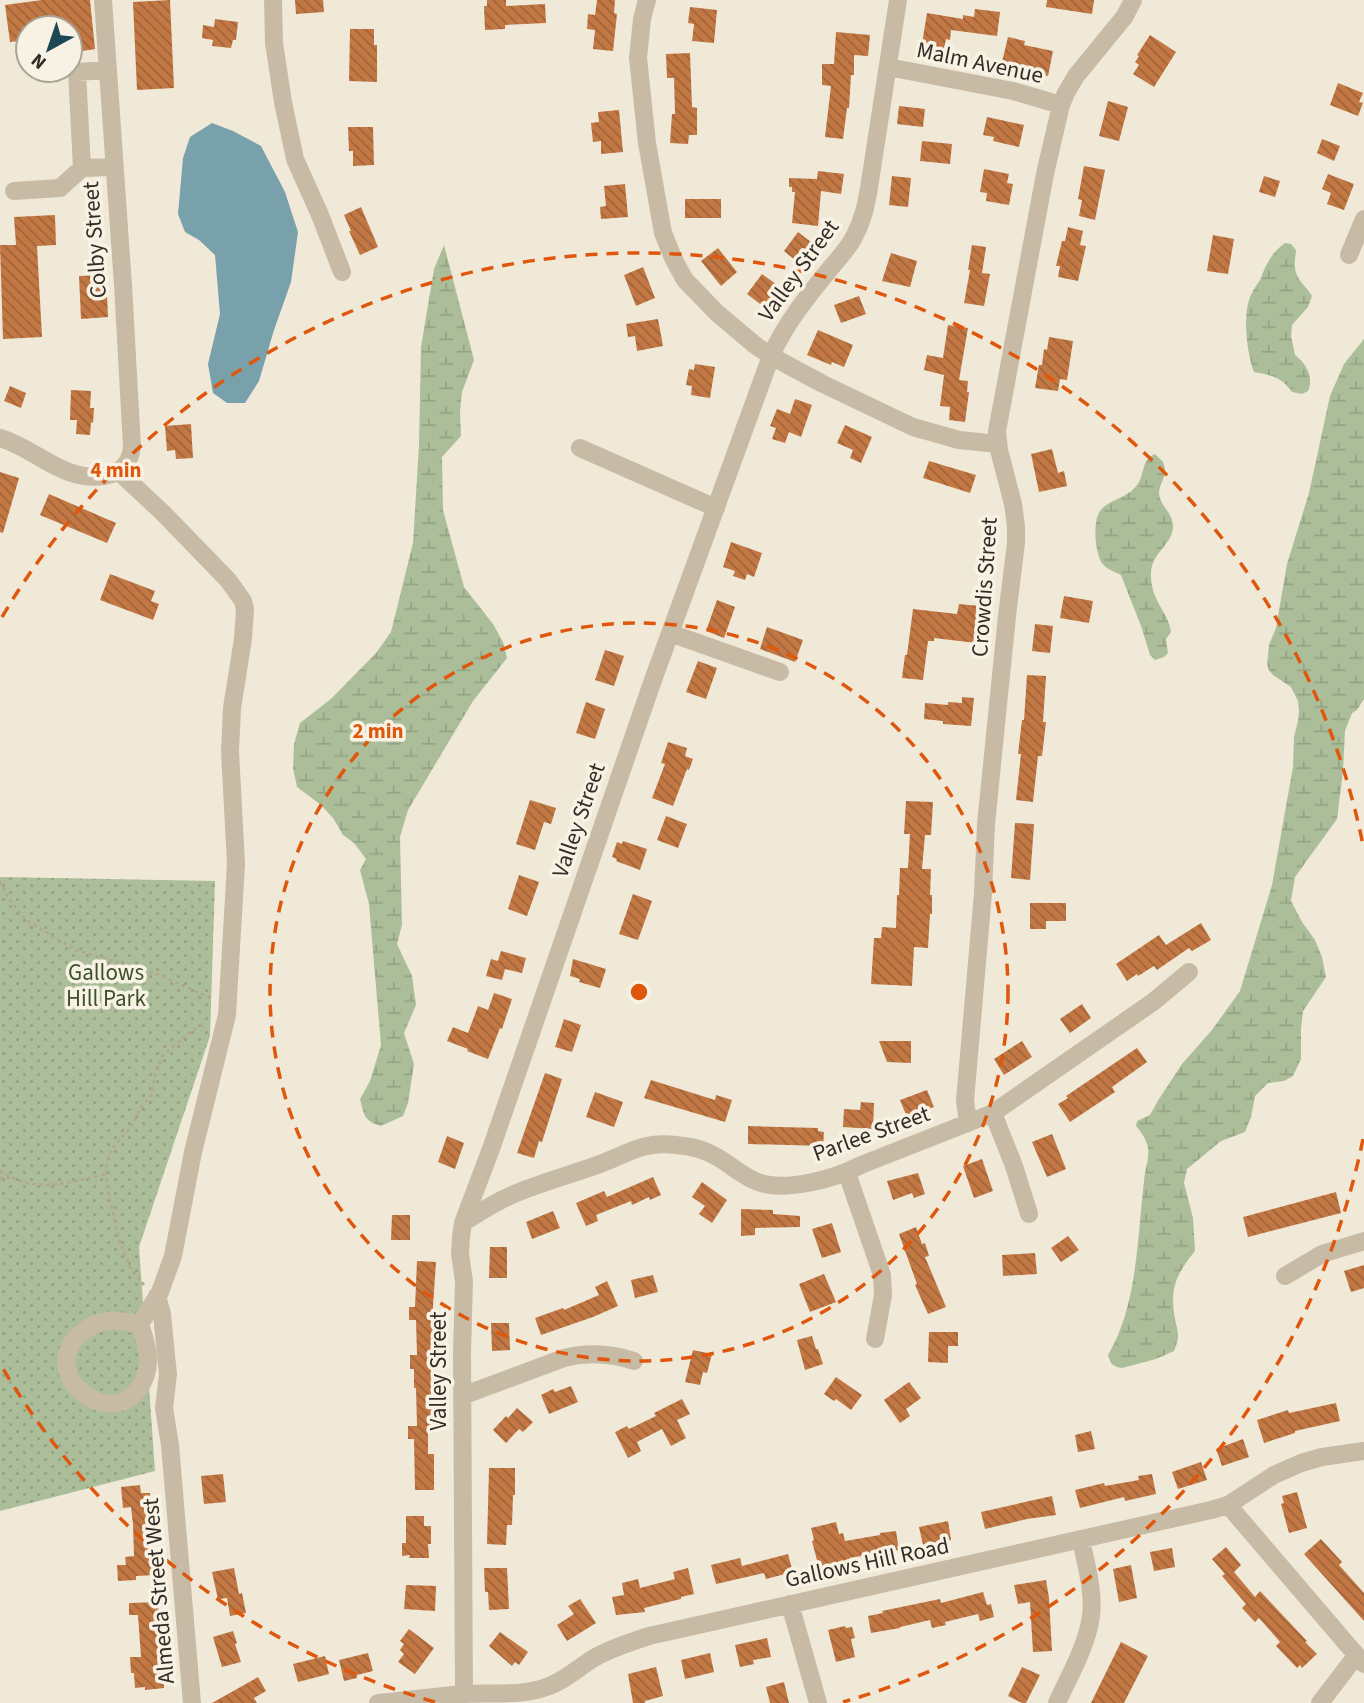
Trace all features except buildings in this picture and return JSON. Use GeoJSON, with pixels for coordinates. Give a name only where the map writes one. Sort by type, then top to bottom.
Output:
{"type":"FeatureCollection","features":[{"type":"Feature","properties":{"kind":"street","name":"Colby Street"},"geometry":{"type":"LineString","coordinates":[[103,0],[132,447],[130,460],[118,471]]}},
{"type":"Feature","properties":{"kind":"street"},"geometry":{"type":"LineString","coordinates":[[273,0],[274,43],[295,159],[341,272]]}},
{"type":"Feature","properties":{"kind":"street"},"geometry":{"type":"LineString","coordinates":[[647,0],[638,58],[647,143],[663,233],[685,280],[717,313],[771,356],[850,398],[913,427],[959,440],[998,444]]}},
{"type":"Feature","properties":{"kind":"street","name":"Valley Street"},"geometry":{"type":"LineString","coordinates":[[464,1694],[464,1282],[460,1245],[463,1223],[670,633],[771,356],[800,306],[846,250],[860,224],[867,199],[898,0]]}},
{"type":"Feature","properties":{"kind":"street","name":"Crowdis Street"},"geometry":{"type":"LineString","coordinates":[[968,1123],[965,1101],[983,892],[986,824],[1016,543],[1013,504],[998,444],[1000,408],[1061,105],[1076,76],[1125,16],[1133,0]]}},
{"type":"Feature","properties":{"kind":"street","name":"Malm Avenue"},"geometry":{"type":"LineString","coordinates":[[888,67],[1002,89],[1061,105]]}},
{"type":"Feature","properties":{"kind":"street"},"geometry":{"type":"LineString","coordinates":[[84,70],[108,70]]}},
{"type":"Feature","properties":{"kind":"street"},"geometry":{"type":"LineString","coordinates":[[74,84],[82,168]]}},
{"type":"Feature","properties":{"kind":"street"},"geometry":{"type":"LineString","coordinates":[[14,191],[60,188],[82,168],[114,167]]}},
{"type":"Feature","properties":{"kind":"street"},"geometry":{"type":"LineString","coordinates":[[1349,255],[1364,219]]}},
{"type":"Feature","properties":{"kind":"street"},"geometry":{"type":"LineString","coordinates":[[0,438],[53,466],[83,476],[109,475],[118,471],[228,580],[243,601],[245,609],[232,708],[230,751],[236,864],[227,1010],[193,1152],[173,1256],[158,1294],[139,1324]]}},
{"type":"Feature","properties":{"kind":"street"},"geometry":{"type":"LineString","coordinates":[[580,448],[716,508]]}},
{"type":"Feature","properties":{"kind":"street"},"geometry":{"type":"LineString","coordinates":[[670,633],[780,672]]}},
{"type":"Feature","properties":{"kind":"street","name":"Parlee Street"},"geometry":{"type":"LineString","coordinates":[[463,1223],[518,1192],[601,1164],[639,1147],[654,1145],[694,1148],[709,1153],[739,1172],[768,1185],[812,1181],[847,1173],[993,1113],[1153,1002],[1189,972]]}},
{"type":"Feature","properties":{"kind":"street"},"geometry":{"type":"LineString","coordinates":[[993,1113],[1029,1214]]}},
{"type":"Feature","properties":{"kind":"street"},"geometry":{"type":"LineString","coordinates":[[847,1173],[882,1275],[884,1294],[875,1339]]}},
{"type":"Feature","properties":{"kind":"street"},"geometry":{"type":"LineString","coordinates":[[1285,1276],[1322,1254],[1364,1241]]}},
{"type":"Feature","properties":{"kind":"street","name":"Almeda Street West"},"geometry":{"type":"LineString","coordinates":[[158,1294],[168,1374],[164,1408],[192,1703]]}},
{"type":"Feature","properties":{"kind":"street"},"geometry":{"type":"LineString","coordinates":[[110,1320],[139,1324],[149,1360],[148,1374],[143,1384],[126,1400],[104,1404],[80,1391],[68,1372],[66,1361],[67,1350],[72,1342],[94,1323],[110,1320]]}},
{"type":"Feature","properties":{"kind":"street"},"geometry":{"type":"LineString","coordinates":[[462,1396],[576,1355],[604,1354],[634,1361]]}},
{"type":"Feature","properties":{"kind":"street","name":"Gallows Hill Road"},"geometry":{"type":"LineString","coordinates":[[378,1703],[538,1690],[563,1679],[604,1653],[649,1636],[1228,1506],[1274,1475],[1295,1466],[1322,1457],[1364,1451]]}},
{"type":"Feature","properties":{"kind":"street"},"geometry":{"type":"LineString","coordinates":[[1228,1506],[1360,1660],[1320,1703]]}},
{"type":"Feature","properties":{"kind":"street"},"geometry":{"type":"LineString","coordinates":[[1057,1703],[1091,1617],[1090,1584],[1081,1540]]}},
{"type":"Feature","properties":{"kind":"street"},"geometry":{"type":"LineString","coordinates":[[790,1604],[817,1703]]}},
{"type":"Feature","properties":{"kind":"path"},"geometry":{"type":"LineString","coordinates":[[0,881],[8,898],[26,920],[76,950],[162,976],[227,1010],[210,1023],[199,1026],[163,1055],[151,1095],[132,1126],[111,1150],[106,1166],[108,1192],[120,1243],[131,1269],[143,1284],[158,1294]]}},
{"type":"Feature","properties":{"kind":"path"},"geometry":{"type":"LineString","coordinates":[[0,1171],[24,1183],[42,1185],[59,1185],[107,1174]]}},
{"type":"Feature","properties":{"kind":"path"},"geometry":{"type":"LineString","coordinates":[[0,1178],[11,1178]]}},
{"type":"Feature","properties":{"kind":"green space"},"geometry":{"type":"Polygon","coordinates":[[[1285,243],[1291,244],[1296,250],[1296,271],[1312,296],[1308,307],[1292,325],[1295,355],[1306,366],[1310,381],[1308,391],[1302,394],[1292,392],[1275,378],[1254,372],[1249,356],[1246,317],[1250,297],[1270,260],[1285,243]]]}},
{"type":"Feature","properties":{"kind":"green space"},"geometry":{"type":"Polygon","coordinates":[[[444,245],[474,360],[462,392],[461,436],[442,457],[443,510],[464,587],[493,624],[503,642],[507,658],[473,701],[408,810],[400,837],[402,925],[397,944],[412,976],[416,1005],[404,1033],[414,1064],[408,1103],[403,1116],[381,1126],[366,1117],[360,1099],[370,1081],[381,1045],[369,904],[360,870],[366,859],[354,843],[343,835],[321,805],[297,787],[293,768],[294,744],[300,723],[332,698],[376,653],[391,632],[413,543],[421,347],[434,269],[444,245]]]}},
{"type":"Feature","properties":{"kind":"green space"},"geometry":{"type":"Polygon","coordinates":[[[1364,339],[1364,699],[1352,713],[1345,731],[1337,819],[1295,877],[1291,901],[1315,940],[1326,977],[1303,1011],[1301,1059],[1293,1076],[1284,1081],[1268,1083],[1255,1096],[1245,1132],[1221,1141],[1187,1169],[1184,1183],[1193,1218],[1195,1251],[1180,1272],[1173,1294],[1178,1336],[1174,1351],[1122,1368],[1112,1364],[1108,1355],[1126,1313],[1135,1267],[1148,1153],[1147,1143],[1136,1126],[1137,1121],[1150,1115],[1182,1064],[1212,1030],[1240,991],[1272,885],[1293,767],[1294,737],[1299,711],[1298,701],[1291,687],[1269,670],[1269,645],[1276,628],[1287,564],[1309,493],[1330,396],[1344,364],[1364,339]]]}},
{"type":"Feature","properties":{"kind":"green space"},"geometry":{"type":"Polygon","coordinates":[[[1155,454],[1164,466],[1159,493],[1173,528],[1152,568],[1154,593],[1171,632],[1166,639],[1168,653],[1155,660],[1150,655],[1121,575],[1108,569],[1100,559],[1096,521],[1098,514],[1109,503],[1133,489],[1145,463],[1155,454]]]}},
{"type":"Feature","properties":{"kind":"green space","name":"Gallows Hill Park"},"geometry":{"type":"Polygon","coordinates":[[[0,877],[215,881],[210,1036],[139,1247],[155,1471],[0,1511],[0,877]]]}},
{"type":"Feature","properties":{"kind":"water"},"geometry":{"type":"Polygon","coordinates":[[[212,123],[261,146],[285,192],[298,232],[291,282],[259,381],[245,403],[227,403],[213,393],[208,364],[220,314],[215,255],[199,240],[185,232],[178,214],[183,158],[190,137],[212,123]]]}}]}
